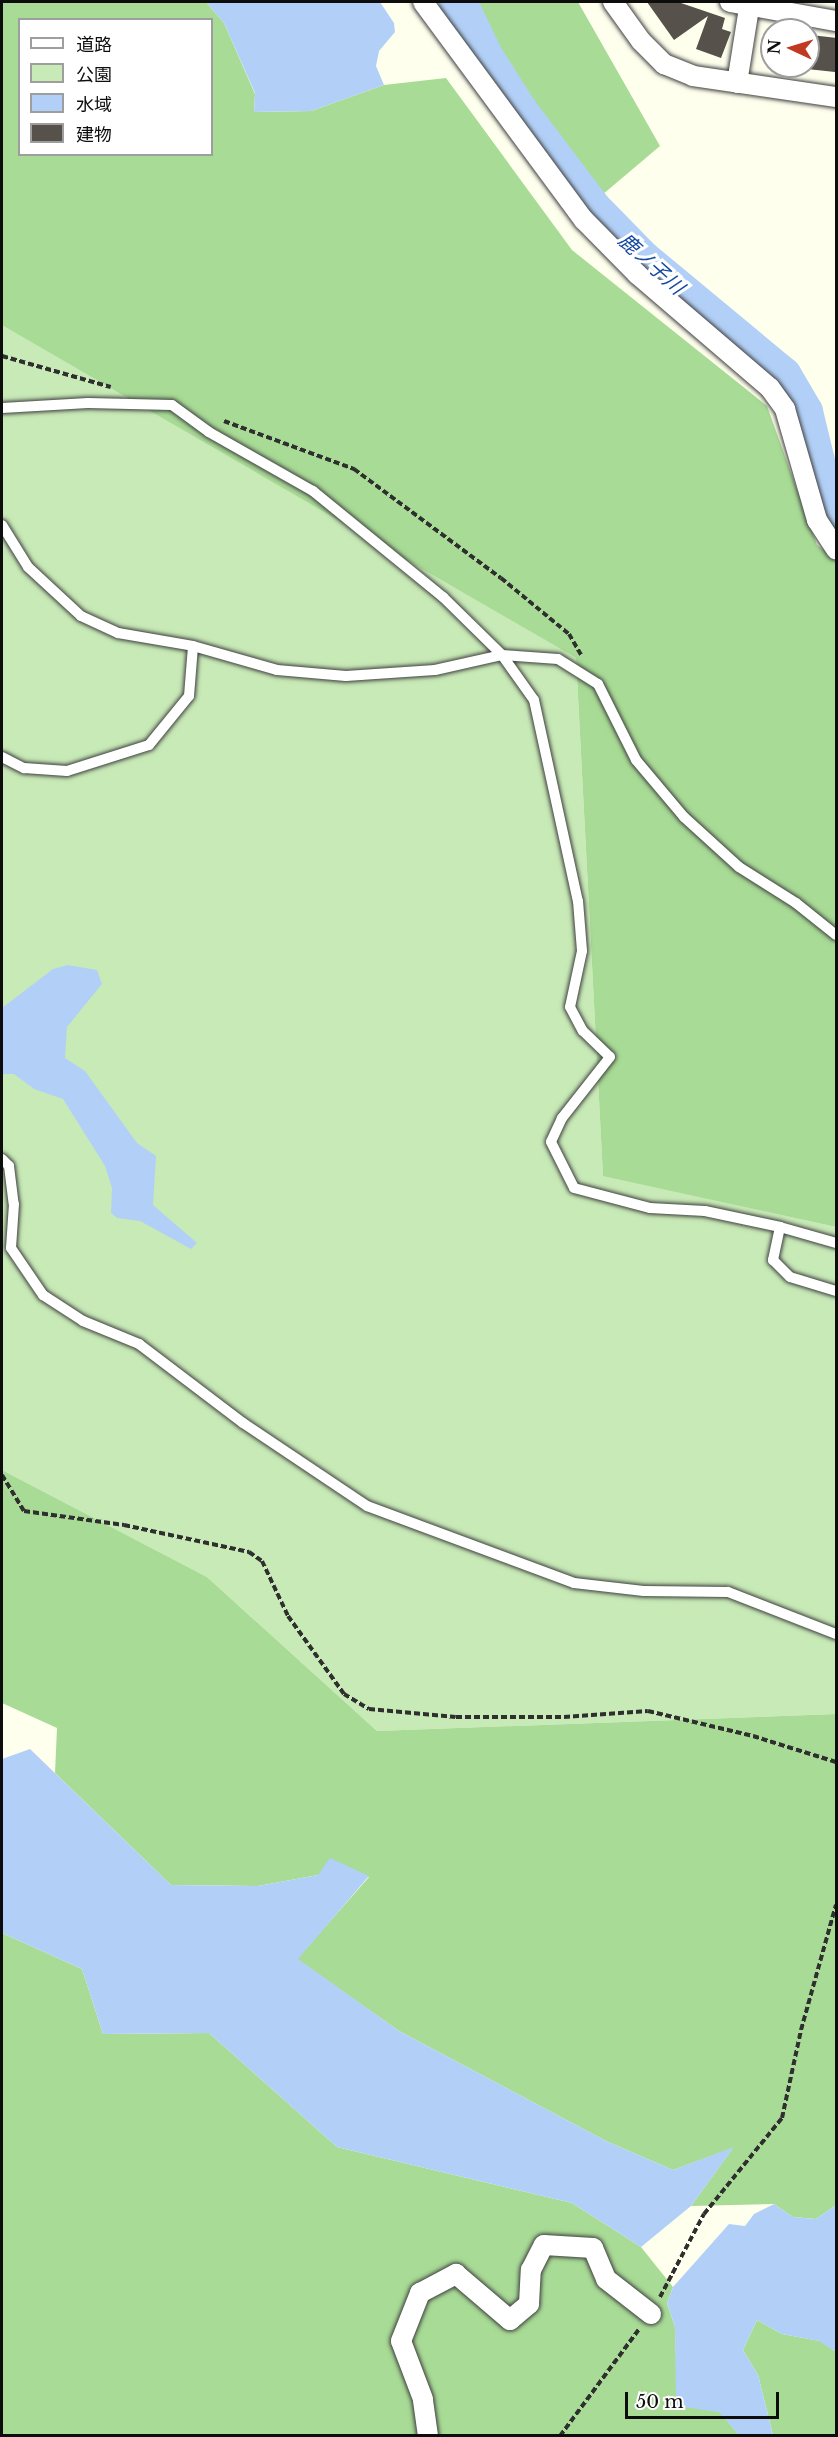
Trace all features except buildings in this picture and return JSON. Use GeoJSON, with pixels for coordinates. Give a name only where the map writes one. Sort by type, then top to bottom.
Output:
{"type":"FeatureCollection","features":[{"type":"Feature","properties":{"kind":"street"},"geometry":{"type":"LineString","coordinates":[[423,2],[584,220],[637,274],[770,388],[785,409],[817,520],[837,549]]}},
{"type":"Feature","properties":{"kind":"street"},"geometry":{"type":"LineString","coordinates":[[613,2],[641,41],[664,64],[693,76],[837,97]]}},
{"type":"Feature","properties":{"kind":"street"},"geometry":{"type":"LineString","coordinates":[[730,2],[837,21]]}},
{"type":"Feature","properties":{"kind":"street"},"geometry":{"type":"LineString","coordinates":[[738,83],[750,5]]}},
{"type":"Feature","properties":{"kind":"street"},"geometry":{"type":"LineString","coordinates":[[428,2436],[423,2399],[400,2341],[420,2293],[456,2274],[510,2320],[529,2304],[531,2270],[544,2245],[592,2248],[606,2279],[651,2314]]}},
{"type":"Feature","properties":{"kind":"lane"},"geometry":{"type":"LineString","coordinates":[[2,408],[88,403],[172,405],[209,432],[313,490],[443,597],[502,655],[534,700],[578,901],[582,951],[570,1007],[583,1031],[610,1057],[562,1118],[551,1142],[574,1188],[650,1208],[705,1211],[780,1227],[837,1243]]}},
{"type":"Feature","properties":{"kind":"lane"},"geometry":{"type":"LineString","coordinates":[[2,525],[28,567],[81,616],[118,633],[193,646],[278,670],[346,676],[435,670],[502,655],[558,659],[598,684],[636,760],[684,817],[739,867],[796,903],[837,935]]}},
{"type":"Feature","properties":{"kind":"lane"},"geometry":{"type":"LineString","coordinates":[[2,757],[24,768],[67,771],[149,745],[189,696],[193,646]]}},
{"type":"Feature","properties":{"kind":"lane"},"geometry":{"type":"LineString","coordinates":[[2,1159],[9,1166],[14,1204],[11,1248],[43,1295],[83,1321],[139,1344],[243,1423],[367,1506],[574,1583],[644,1591],[728,1592],[837,1634]]}},
{"type":"Feature","properties":{"kind":"lane"},"geometry":{"type":"LineString","coordinates":[[780,1227],[773,1260],[790,1277],[837,1292]]}},
{"type":"Feature","properties":{"kind":"path"},"geometry":{"type":"LineString","coordinates":[[2,1475],[24,1511],[124,1525],[249,1552],[262,1561],[288,1616],[344,1694],[369,1709],[456,1717],[564,1717],[648,1711],[753,1736],[837,1762]]}},
{"type":"Feature","properties":{"kind":"path"},"geometry":{"type":"LineString","coordinates":[[560,2436],[651,2314],[704,2214],[782,2118],[801,2030],[837,1905]]}},
{"type":"Feature","properties":{"kind":"green space"},"geometry":{"type":"Polygon","coordinates":[[[2,2],[206,2],[224,23],[255,94],[254,112],[311,111],[384,85],[446,78],[572,250],[767,406],[817,545],[836,559],[836,1227],[603,1176],[576,658],[2,325],[2,2]]]}},
{"type":"Feature","properties":{"kind":"green space"},"geometry":{"type":"Polygon","coordinates":[[[473,2],[578,2],[660,146],[602,195],[508,73],[473,2]]]}},
{"type":"Feature","properties":{"kind":"green space"},"geometry":{"type":"Polygon","coordinates":[[[5,324],[576,658],[603,1175],[836,1227],[836,1714],[377,1731],[207,1577],[2,1470],[2,325],[5,324]]]}},
{"type":"Feature","properties":{"kind":"green space"},"geometry":{"type":"Polygon","coordinates":[[[2,1470],[207,1577],[377,1731],[836,1714],[836,2205],[816,2219],[793,2217],[774,2204],[691,2206],[733,2148],[673,2170],[608,2142],[399,2031],[297,1959],[369,1877],[318,1875],[258,1886],[171,1885],[55,1773],[57,1728],[2,1703],[2,1470]]]}},
{"type":"Feature","properties":{"kind":"green space"},"geometry":{"type":"Polygon","coordinates":[[[2,1933],[82,1969],[103,2034],[209,2033],[337,2147],[572,2203],[641,2247],[673,2287],[667,2303],[675,2327],[676,2359],[739,2435],[2,2436],[2,1933]]]}},
{"type":"Feature","properties":{"kind":"green space"},"geometry":{"type":"Polygon","coordinates":[[[757,2320],[782,2334],[820,2341],[836,2352],[836,2435],[773,2435],[758,2375],[743,2350],[757,2320]]]}},
{"type":"Feature","properties":{"kind":"water"},"geometry":{"type":"Polygon","coordinates":[[[206,2],[380,2],[394,23],[395,32],[379,51],[376,66],[384,85],[311,111],[254,112],[255,93],[224,23],[206,2]]]}},
{"type":"Feature","properties":{"kind":"water"},"geometry":{"type":"Polygon","coordinates":[[[68,965],[97,970],[102,984],[67,1027],[65,1058],[85,1071],[137,1143],[156,1156],[153,1205],[197,1243],[191,1249],[140,1221],[117,1218],[111,1213],[112,1188],[105,1166],[63,1099],[34,1089],[14,1074],[2,1074],[2,1008],[53,969],[68,965]]]}},
{"type":"Feature","properties":{"kind":"water"},"geometry":{"type":"Polygon","coordinates":[[[30,1749],[171,1885],[258,1886],[318,1875],[330,1858],[369,1876],[298,1959],[399,2031],[608,2142],[673,2170],[734,2147],[691,2206],[641,2247],[572,2203],[337,2147],[209,2033],[103,2034],[82,1969],[2,1933],[2,1759],[30,1749]]]}},
{"type":"Feature","properties":{"kind":"water"},"geometry":{"type":"Polygon","coordinates":[[[774,2204],[793,2217],[816,2219],[836,2205],[836,2352],[819,2341],[782,2334],[757,2320],[743,2350],[758,2375],[773,2435],[739,2435],[719,2412],[676,2406],[675,2327],[667,2303],[673,2287],[729,2224],[745,2226],[754,2214],[774,2204]]]}},
{"type":"Feature","properties":{"kind":"waterway","name":"鹿ノ子川"},"geometry":{"type":"LineString","coordinates":[[458,2],[484,56],[518,110],[592,208],[642,259],[783,376],[804,412],[827,506],[836,520]]}}]}
